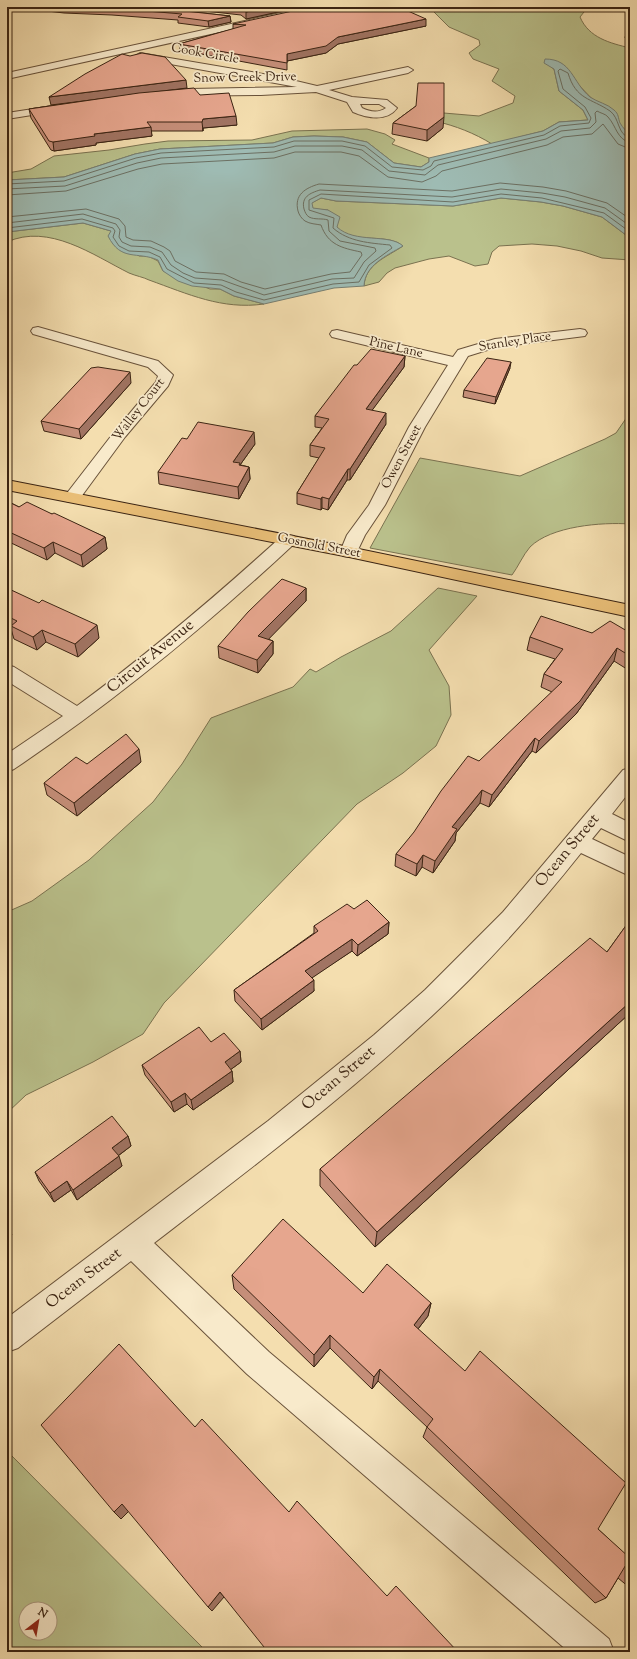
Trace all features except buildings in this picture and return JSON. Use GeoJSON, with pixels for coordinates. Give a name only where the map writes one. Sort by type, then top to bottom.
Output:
{"type":"FeatureCollection","features":[{"type":"Feature","properties":{"kind":"main road","name":"Gosnold Street"},"geometry":{"type":"LineString","coordinates":[[7,484],[349,552],[630,611]]}},
{"type":"Feature","properties":{"kind":"street"},"geometry":{"type":"LineString","coordinates":[[7,76],[320,7]]}},
{"type":"Feature","properties":{"kind":"street"},"geometry":{"type":"LineString","coordinates":[[229,17],[255,22]]}},
{"type":"Feature","properties":{"kind":"street","name":"Cook Circle"},"geometry":{"type":"LineString","coordinates":[[115,52],[275,79],[317,89],[408,70]]}},
{"type":"Feature","properties":{"kind":"street"},"geometry":{"type":"LineString","coordinates":[[317,89],[351,100]]}},
{"type":"Feature","properties":{"kind":"street","name":"Snow Creek Drive"},"geometry":{"type":"LineString","coordinates":[[156,95],[190,92],[261,92],[317,89]]}},
{"type":"Feature","properties":{"kind":"street"},"geometry":{"type":"LineString","coordinates":[[7,116],[69,107]]}},
{"type":"Feature","properties":{"kind":"street","name":"Walley Court"},"geometry":{"type":"LineString","coordinates":[[38,331],[153,364],[166,375],[163,383],[120,434],[72,497]]}},
{"type":"Feature","properties":{"kind":"street","name":"Stanley Place"},"geometry":{"type":"LineString","coordinates":[[455,362],[463,353],[478,347],[580,333]]}},
{"type":"Feature","properties":{"kind":"street","name":"Pine Lane"},"geometry":{"type":"LineString","coordinates":[[337,334],[455,362]]}},
{"type":"Feature","properties":{"kind":"street","name":"Owen Street"},"geometry":{"type":"LineString","coordinates":[[349,552],[356,534],[377,505],[417,427],[455,362]]}},
{"type":"Feature","properties":{"kind":"street","name":"Circuit Avenue"},"geometry":{"type":"LineString","coordinates":[[7,764],[77,715],[165,647],[246,579],[288,540]]}},
{"type":"Feature","properties":{"kind":"street"},"geometry":{"type":"LineString","coordinates":[[7,672],[77,715]]}},
{"type":"Feature","properties":{"kind":"street","name":"Ocean Street"},"geometry":{"type":"LineString","coordinates":[[7,1337],[254,1149],[435,997],[484,950],[630,776]]}},
{"type":"Feature","properties":{"kind":"street"},"geometry":{"type":"LineString","coordinates":[[598,816],[630,833]]}},
{"type":"Feature","properties":{"kind":"street"},"geometry":{"type":"LineString","coordinates":[[577,841],[630,867]]}},
{"type":"Feature","properties":{"kind":"street"},"geometry":{"type":"LineString","coordinates":[[132,1242],[258,1364],[596,1652]]}},
{"type":"Feature","properties":{"kind":"green space"},"geometry":{"type":"Polygon","coordinates":[[[424,7],[588,7],[580,17],[589,30],[608,42],[630,48],[630,138],[569,75],[551,67],[554,69],[559,91],[583,110],[588,120],[559,122],[543,131],[492,144],[465,130],[435,121],[432,112],[479,116],[513,103],[515,96],[492,81],[499,69],[473,59],[469,53],[480,45],[479,40],[449,27],[433,11],[424,7]]]}},
{"type":"Feature","properties":{"kind":"green space"},"geometry":{"type":"Polygon","coordinates":[[[367,129],[385,134],[395,140],[392,144],[429,158],[429,162],[421,167],[394,163],[367,142],[343,137],[314,136],[293,137],[273,143],[160,149],[135,154],[64,177],[7,180],[7,173],[31,169],[54,156],[109,150],[168,141],[252,140],[292,131],[367,129]]]}},
{"type":"Feature","properties":{"kind":"green space"},"geometry":{"type":"Polygon","coordinates":[[[321,198],[336,201],[453,206],[501,198],[563,206],[602,217],[630,238],[630,260],[602,258],[581,251],[557,246],[532,244],[499,246],[492,252],[488,264],[475,266],[449,256],[429,259],[395,268],[387,273],[379,282],[364,286],[365,278],[368,272],[378,262],[403,246],[391,240],[350,236],[343,233],[336,225],[328,210],[313,209],[311,203],[321,198]]]}},
{"type":"Feature","properties":{"kind":"green space"},"geometry":{"type":"Polygon","coordinates":[[[83,223],[111,231],[139,256],[148,256],[158,261],[163,271],[210,289],[220,289],[234,296],[264,304],[234,305],[205,300],[129,273],[86,250],[55,239],[39,236],[23,237],[7,242],[7,232],[83,223]]]}},
{"type":"Feature","properties":{"kind":"green space"},"geometry":{"type":"Polygon","coordinates":[[[630,407],[630,524],[592,525],[563,530],[551,534],[539,540],[530,547],[512,575],[370,548],[420,458],[520,476],[616,433],[627,417],[630,407]]]}},
{"type":"Feature","properties":{"kind":"green space"},"geometry":{"type":"Polygon","coordinates":[[[438,588],[477,596],[429,650],[449,686],[451,715],[436,746],[403,773],[357,804],[164,1003],[143,1034],[93,1062],[26,1095],[7,1113],[7,912],[32,901],[89,860],[153,802],[182,764],[211,718],[293,687],[310,669],[316,672],[391,631],[438,588]]]}},
{"type":"Feature","properties":{"kind":"green space"},"geometry":{"type":"Polygon","coordinates":[[[7,1451],[207,1652],[7,1652],[7,1451]]]}},
{"type":"Feature","properties":{"kind":"water"},"geometry":{"type":"Polygon","coordinates":[[[545,59],[554,60],[561,63],[571,72],[579,85],[590,97],[612,108],[618,115],[620,123],[630,135],[630,238],[602,217],[563,206],[541,202],[501,198],[453,206],[336,201],[321,198],[312,203],[313,208],[328,210],[340,217],[337,227],[344,232],[362,237],[389,240],[397,242],[403,246],[383,258],[372,267],[365,279],[364,286],[334,288],[264,304],[234,296],[220,289],[192,286],[178,281],[163,271],[158,260],[150,257],[124,253],[118,249],[108,236],[111,231],[83,223],[7,232],[7,180],[64,177],[135,154],[160,149],[273,143],[293,137],[343,137],[367,142],[394,163],[421,167],[429,162],[429,158],[543,131],[559,122],[588,120],[583,110],[559,91],[554,69],[544,63],[545,59]]]}}]}
